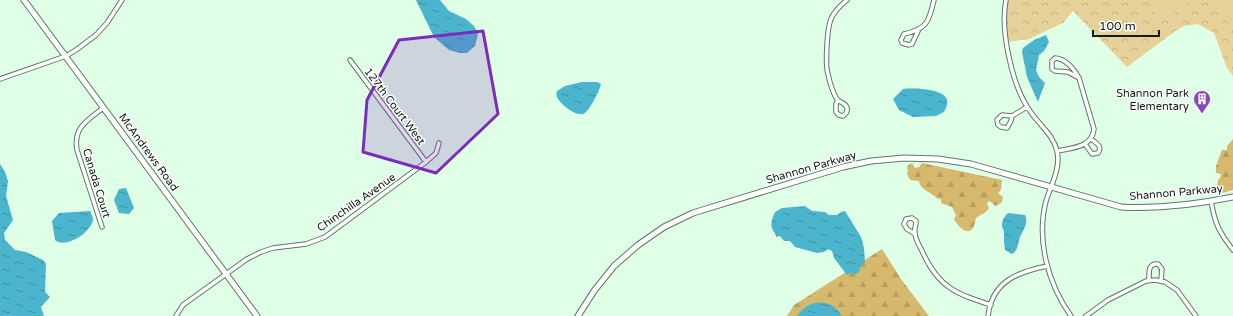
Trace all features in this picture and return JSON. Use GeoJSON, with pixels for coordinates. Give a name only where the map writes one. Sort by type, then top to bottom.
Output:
{"type":"FeatureCollection","features":[{"type":"Feature","properties":{"kind":"street","name":"McAndrews Road"},"geometry":{"type":"LineString","coordinates":[[24,0],[257,316]]}},
{"type":"Feature","properties":{"kind":"street"},"geometry":{"type":"LineString","coordinates":[[0,79],[66,56],[87,43],[107,23],[122,0]]}},
{"type":"Feature","properties":{"kind":"street"},"geometry":{"type":"LineString","coordinates":[[838,100],[827,70],[829,28],[834,13],[847,0]]}},
{"type":"Feature","properties":{"kind":"street"},"geometry":{"type":"LineString","coordinates":[[918,30],[904,34],[901,40],[902,43],[909,45],[912,44],[918,30],[927,21],[934,0]]}},
{"type":"Feature","properties":{"kind":"street"},"geometry":{"type":"LineString","coordinates":[[1006,0],[1004,26],[1012,72],[1019,92],[1027,107],[1050,135],[1057,151],[1056,172],[1046,203],[1043,226],[1043,243],[1048,266],[1064,304],[1071,316]]}},
{"type":"Feature","properties":{"kind":"street"},"geometry":{"type":"LineString","coordinates":[[1057,151],[1085,144],[1091,139],[1094,129],[1079,78],[1073,69],[1065,62],[1055,58],[1052,61],[1052,68],[1056,71],[1068,72],[1079,78]]}},
{"type":"Feature","properties":{"kind":"street","name":"127th Court West"},"geometry":{"type":"LineString","coordinates":[[350,60],[426,162]]}},
{"type":"Feature","properties":{"kind":"street"},"geometry":{"type":"LineString","coordinates":[[1012,116],[1007,114],[1002,115],[997,120],[998,125],[1007,128],[1012,116],[1027,107]]}},
{"type":"Feature","properties":{"kind":"street","name":"Canada Court"},"geometry":{"type":"LineString","coordinates":[[102,227],[77,150],[76,142],[82,124],[103,108]]}},
{"type":"Feature","properties":{"kind":"street"},"geometry":{"type":"LineString","coordinates":[[1085,144],[1092,154],[1098,153],[1099,146],[1091,139]]}},
{"type":"Feature","properties":{"kind":"street","name":"Chinchilla Avenue"},"geometry":{"type":"LineString","coordinates":[[176,316],[183,305],[247,259],[273,248],[306,244],[325,237],[436,154],[439,143]]}},
{"type":"Feature","properties":{"kind":"street","name":"Shannon Parkway"},"geometry":{"type":"LineString","coordinates":[[578,316],[594,291],[614,266],[638,245],[664,227],[693,212],[843,167],[871,161],[904,158],[938,159],[971,164],[1121,207],[1139,208],[1211,202],[1233,196]]}},
{"type":"Feature","properties":{"kind":"street"},"geometry":{"type":"LineString","coordinates":[[1211,202],[1214,219],[1221,234],[1233,250]]}},
{"type":"Feature","properties":{"kind":"street"},"geometry":{"type":"LineString","coordinates":[[915,234],[905,227],[904,224],[906,219],[912,218],[916,221],[915,234],[930,267],[942,282],[966,297],[991,305]]}},
{"type":"Feature","properties":{"kind":"street"},"geometry":{"type":"LineString","coordinates":[[1149,280],[1152,265],[1158,264],[1162,269],[1161,280]]}},
{"type":"Feature","properties":{"kind":"street"},"geometry":{"type":"LineString","coordinates":[[988,316],[996,293],[1009,279],[1021,273],[1048,266]]}},
{"type":"Feature","properties":{"kind":"street"},"geometry":{"type":"LineString","coordinates":[[1086,316],[1108,300],[1149,280],[1161,280],[1177,290],[1196,316]]}},
{"type":"Feature","properties":{"kind":"highlighted area"},"geometry":{"type":"Polygon","coordinates":[[[483,31],[498,114],[436,173],[363,152],[367,100],[399,40],[483,31]]]}},
{"type":"Feature","properties":{"kind":"green space"},"geometry":{"type":"Polygon","coordinates":[[[1006,0],[1233,0],[1233,76],[1227,68],[1214,33],[1198,24],[1184,26],[1174,32],[1127,67],[1073,11],[1063,23],[1029,39],[1007,42],[1006,0]]]}},
{"type":"Feature","properties":{"kind":"green space"},"geometry":{"type":"Polygon","coordinates":[[[1153,0],[1191,0],[1158,24],[1153,7],[1153,0]]]}},
{"type":"Feature","properties":{"kind":"green space"},"geometry":{"type":"Polygon","coordinates":[[[1214,0],[1233,0],[1233,30],[1213,2],[1214,0]]]}},
{"type":"Feature","properties":{"kind":"green space"},"geometry":{"type":"Polygon","coordinates":[[[1233,139],[1233,190],[1218,194],[1217,186],[1221,174],[1216,173],[1216,166],[1222,150],[1227,150],[1227,146],[1233,139]]]}},
{"type":"Feature","properties":{"kind":"green space"},"geometry":{"type":"Polygon","coordinates":[[[912,163],[915,168],[919,167],[922,163],[1002,180],[1001,190],[998,193],[1003,197],[1002,202],[996,206],[989,201],[987,204],[989,208],[987,211],[976,218],[974,227],[971,230],[965,231],[954,220],[956,215],[952,207],[941,203],[941,199],[938,199],[921,187],[919,181],[910,180],[907,174],[907,169],[908,165],[912,163]]]}},
{"type":"Feature","properties":{"kind":"green space"},"geometry":{"type":"Polygon","coordinates":[[[882,249],[901,279],[929,316],[787,316],[794,305],[882,249]]]}},
{"type":"Feature","properties":{"kind":"water"},"geometry":{"type":"Polygon","coordinates":[[[416,0],[440,0],[449,11],[466,19],[474,26],[478,34],[475,46],[467,53],[449,50],[434,37],[416,0]]]}},
{"type":"Feature","properties":{"kind":"water"},"geometry":{"type":"Polygon","coordinates":[[[1046,35],[1049,42],[1044,51],[1039,55],[1036,70],[1039,77],[1045,83],[1038,102],[1027,77],[1022,52],[1023,48],[1034,40],[1046,35]]]}},
{"type":"Feature","properties":{"kind":"water"},"geometry":{"type":"Polygon","coordinates":[[[582,82],[597,82],[601,84],[591,105],[583,114],[580,114],[564,106],[556,93],[565,86],[582,82]]]}},
{"type":"Feature","properties":{"kind":"water"},"geometry":{"type":"Polygon","coordinates":[[[903,89],[927,90],[940,93],[945,96],[947,100],[944,112],[936,116],[913,117],[899,110],[893,99],[903,89]]]}},
{"type":"Feature","properties":{"kind":"water"},"geometry":{"type":"Polygon","coordinates":[[[0,164],[8,181],[6,196],[13,220],[4,233],[5,240],[15,250],[26,252],[43,260],[46,264],[45,292],[50,297],[41,307],[44,316],[0,316],[0,164]]]}},
{"type":"Feature","properties":{"kind":"water"},"geometry":{"type":"Polygon","coordinates":[[[126,188],[134,208],[129,214],[119,213],[114,200],[119,189],[126,188]]]}},
{"type":"Feature","properties":{"kind":"water"},"geometry":{"type":"Polygon","coordinates":[[[805,206],[812,211],[825,212],[829,215],[837,215],[845,211],[861,237],[864,248],[865,262],[861,265],[859,272],[854,275],[851,272],[847,275],[834,258],[832,251],[828,249],[824,252],[817,253],[795,247],[790,241],[784,241],[780,236],[776,237],[771,224],[775,212],[782,208],[805,206]]]}},
{"type":"Feature","properties":{"kind":"water"},"geometry":{"type":"Polygon","coordinates":[[[90,211],[93,220],[91,225],[83,234],[72,241],[60,242],[55,240],[52,221],[59,213],[90,211]]]}},
{"type":"Feature","properties":{"kind":"water"},"geometry":{"type":"Polygon","coordinates":[[[1008,213],[1025,215],[1026,218],[1026,224],[1020,237],[1017,249],[1012,254],[1005,250],[1004,231],[1002,227],[1003,220],[1008,213]]]}},
{"type":"Feature","properties":{"kind":"water"},"geometry":{"type":"Polygon","coordinates":[[[814,303],[823,303],[833,306],[842,316],[797,316],[804,308],[814,303]]]}},
{"type":"Feature","properties":{"kind":"place","name":"Shannon Park Elementary"},"geometry":{"type":"Point","coordinates":[1202,114]}}]}
